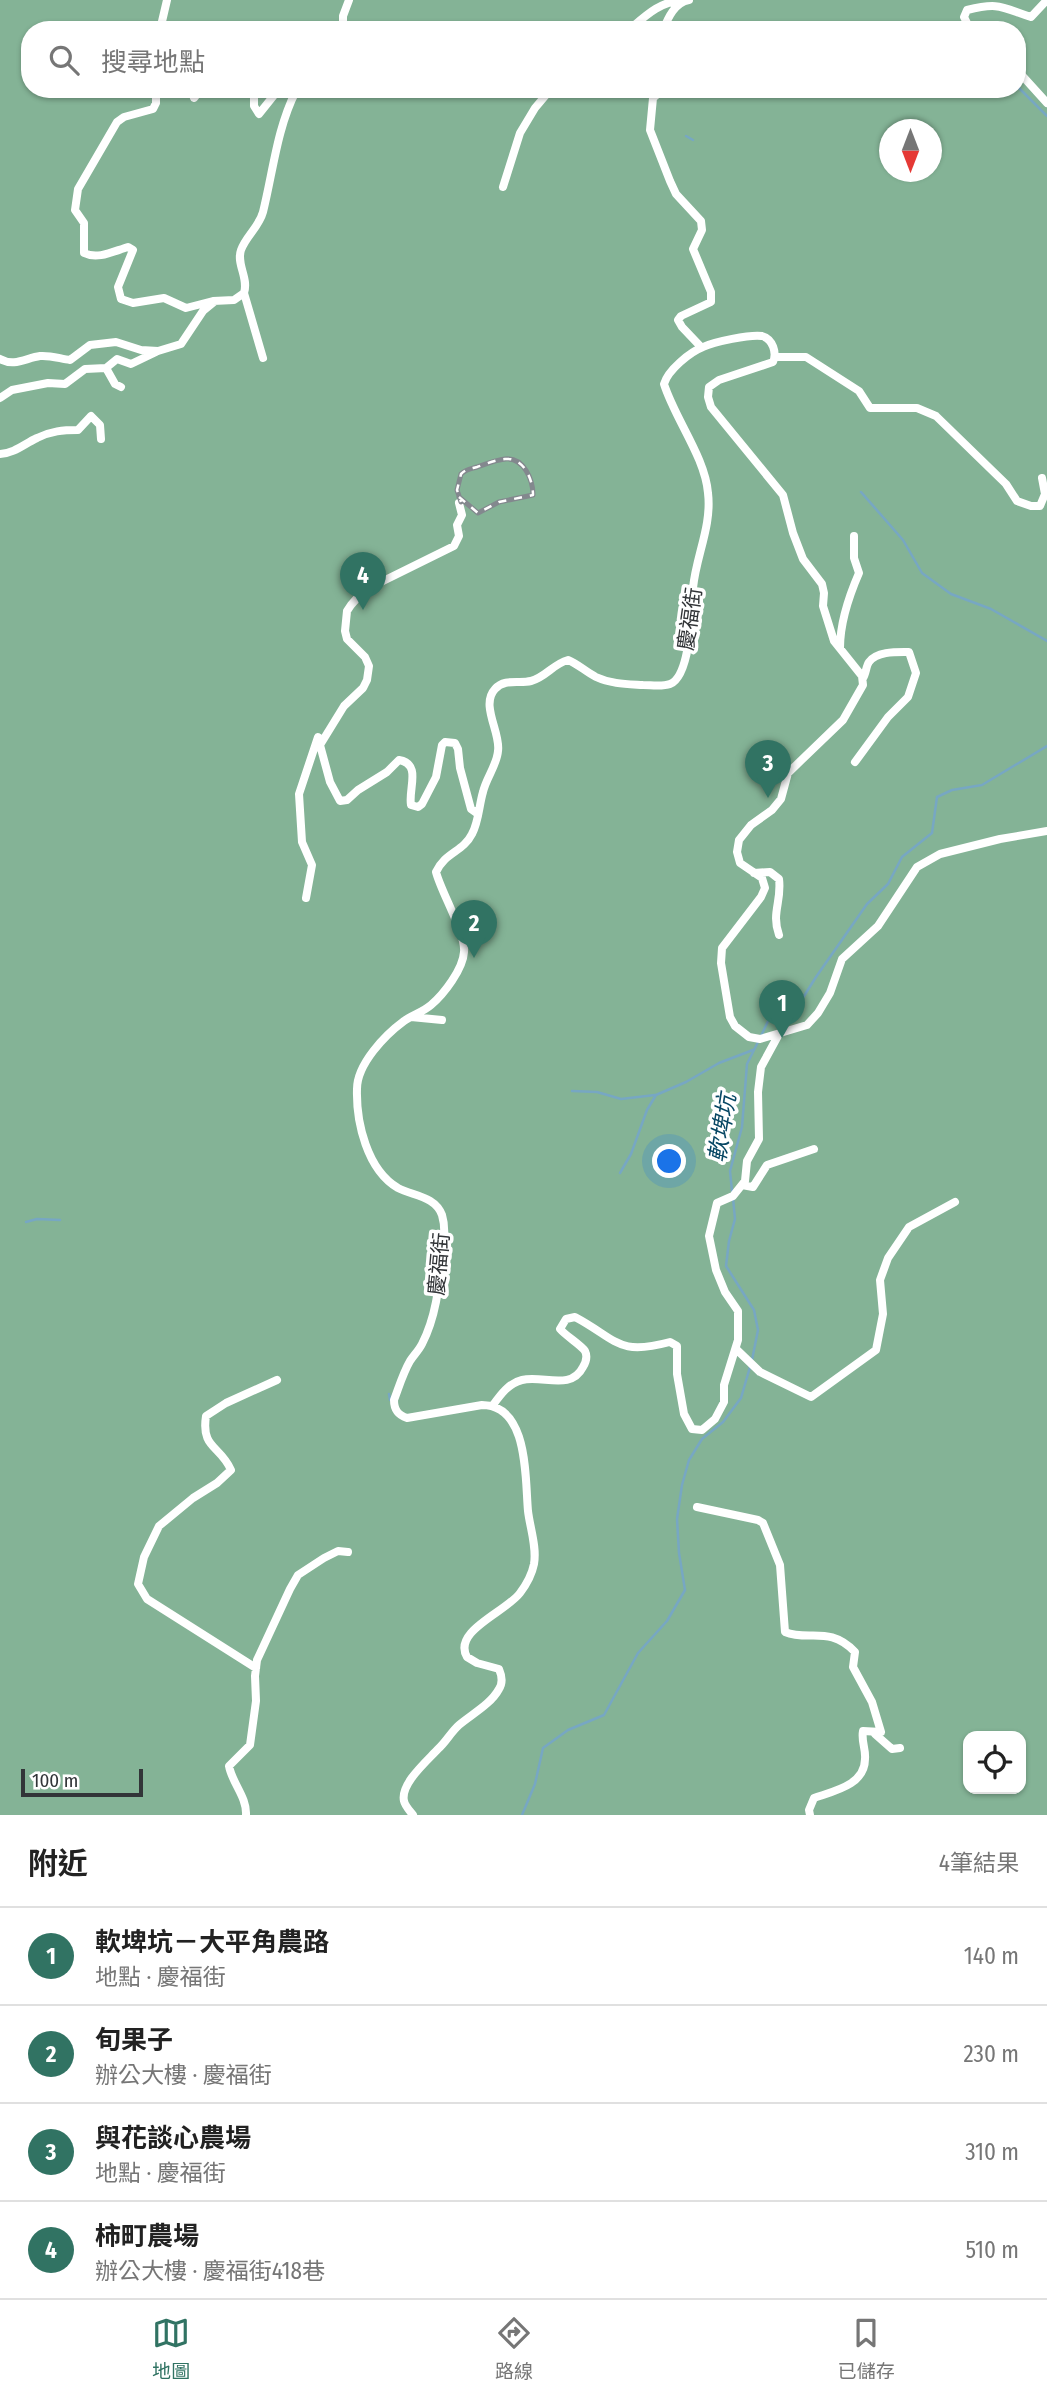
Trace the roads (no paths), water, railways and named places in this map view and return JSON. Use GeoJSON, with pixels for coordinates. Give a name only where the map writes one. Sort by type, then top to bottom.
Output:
{"type":"FeatureCollection","features":[{"type":"Feature","properties":{"kind":"street"},"geometry":{"type":"LineString","coordinates":[[162,21],[167,0]]}},
{"type":"Feature","properties":{"kind":"street"},"geometry":{"type":"LineString","coordinates":[[343,21],[349,0]]}},
{"type":"Feature","properties":{"kind":"street"},"geometry":{"type":"LineString","coordinates":[[638,21],[673,0],[686,1]]}},
{"type":"Feature","properties":{"kind":"street"},"geometry":{"type":"LineString","coordinates":[[966,21],[964,17],[967,10],[989,5],[1004,6],[1031,17],[1047,0]]}},
{"type":"Feature","properties":{"kind":"street"},"geometry":{"type":"LineString","coordinates":[[667,21],[670,14],[686,1]]}},
{"type":"Feature","properties":{"kind":"street"},"geometry":{"type":"LineString","coordinates":[[1026,80],[1047,103]]}},
{"type":"Feature","properties":{"kind":"street"},"geometry":{"type":"LineString","coordinates":[[155,98],[153,109],[124,117],[117,122],[78,189],[75,210],[84,223],[84,253],[89,256],[128,247],[133,250],[118,287],[121,299],[133,303],[164,298],[186,308],[234,300],[244,293]]}},
{"type":"Feature","properties":{"kind":"street"},"geometry":{"type":"LineString","coordinates":[[254,98],[258,114],[271,98]]}},
{"type":"Feature","properties":{"kind":"street"},"geometry":{"type":"LineString","coordinates":[[263,358],[244,293],[246,278],[240,260],[241,250],[262,214],[281,131],[295,98]]}},
{"type":"Feature","properties":{"kind":"street"},"geometry":{"type":"LineString","coordinates":[[503,187],[520,133],[543,98]]}},
{"type":"Feature","properties":{"kind":"street"},"geometry":{"type":"LineString","coordinates":[[653,98],[650,130],[676,194],[701,221],[702,230],[693,249],[711,292],[711,302],[678,320],[701,347]]}},
{"type":"Feature","properties":{"kind":"street"},"geometry":{"type":"LineString","coordinates":[[0,398],[12,390],[48,383],[65,384],[85,369],[106,368],[117,359],[131,364],[181,344],[203,311],[214,302]]}},
{"type":"Feature","properties":{"kind":"street","name":"慶福街"},"geometry":{"type":"LineString","coordinates":[[493,1405],[415,1418],[399,1415],[394,1406],[409,1363],[422,1343],[438,1298],[445,1234],[441,1214],[434,1203],[397,1187],[371,1157],[362,1135],[356,1086],[372,1054],[393,1030],[439,998],[460,965],[464,947],[436,872],[441,860],[463,846],[472,834],[483,790],[498,755],[499,740],[491,714],[491,696],[496,688],[507,682],[528,682],[545,676],[558,663],[568,660],[596,677],[620,684],[671,684],[677,678],[693,624],[694,585],[705,537],[708,493],[698,458],[664,384],[667,375],[701,347],[752,336],[762,336],[773,345],[776,357]]}},
{"type":"Feature","properties":{"kind":"street"},"geometry":{"type":"LineString","coordinates":[[0,359],[4,362],[17,362],[43,355],[70,360],[90,345],[116,342],[141,350],[158,351]]}},
{"type":"Feature","properties":{"kind":"street"},"geometry":{"type":"LineString","coordinates":[[863,678],[828,627],[822,584],[803,558],[783,495],[711,407],[709,387],[719,380],[768,365],[776,357],[806,357],[859,391],[870,408],[917,408],[936,416],[1006,484],[1017,501],[1040,506],[1045,494],[1042,478]]}},
{"type":"Feature","properties":{"kind":"street"},"geometry":{"type":"LineString","coordinates":[[106,368],[114,384],[121,387]]}},
{"type":"Feature","properties":{"kind":"street"},"geometry":{"type":"LineString","coordinates":[[0,454],[14,452],[39,437],[60,429],[78,430],[91,416],[100,425],[101,439]]}},
{"type":"Feature","properties":{"kind":"street"},"geometry":{"type":"LineString","coordinates":[[459,503],[462,515],[457,525],[459,536],[454,546],[375,585],[358,597],[347,611],[347,639],[365,657],[369,666],[367,680],[363,688],[344,706],[320,745],[330,782],[340,801],[347,800],[387,772],[399,760],[408,764],[414,778],[411,805],[418,807],[436,777],[442,745],[454,743],[458,749],[471,809],[478,814]]}},
{"type":"Feature","properties":{"kind":"street"},"geometry":{"type":"LineString","coordinates":[[840,648],[840,633],[851,591],[859,573],[854,558],[854,536]]}},
{"type":"Feature","properties":{"kind":"street"},"geometry":{"type":"LineString","coordinates":[[855,762],[888,717],[908,697],[916,673],[909,652],[877,656],[869,662],[863,685],[843,720],[788,773],[781,799],[772,810],[751,825],[739,840],[737,852],[740,863],[762,878],[765,888],[722,948],[721,963],[730,1017],[735,1026],[749,1037],[779,1034],[807,1025],[830,993],[842,959],[878,926],[917,867],[940,854],[1047,831]]}},
{"type":"Feature","properties":{"kind":"street"},"geometry":{"type":"LineString","coordinates":[[306,898],[313,865],[302,842],[299,794],[319,735],[326,733]]}},
{"type":"Feature","properties":{"kind":"street"},"geometry":{"type":"LineString","coordinates":[[754,873],[770,872],[779,879],[781,893],[774,922],[779,935]]}},
{"type":"Feature","properties":{"kind":"street"},"geometry":{"type":"LineString","coordinates":[[410,1017],[442,1020]]}},
{"type":"Feature","properties":{"kind":"street"},"geometry":{"type":"LineString","coordinates":[[413,1815],[404,1800],[405,1789],[416,1771],[456,1728],[494,1697],[501,1687],[499,1669],[467,1657],[463,1647],[466,1638],[510,1605],[520,1593],[534,1564],[526,1461],[509,1416],[493,1405],[503,1392],[520,1381],[574,1379],[587,1359],[584,1350],[561,1329],[566,1319],[575,1317],[621,1346],[640,1349],[670,1342],[677,1346],[677,1374],[682,1404],[692,1429],[702,1430],[715,1419],[724,1402],[724,1385],[738,1339],[738,1311],[725,1292],[716,1270],[709,1237],[717,1203],[733,1196],[744,1183],[747,1161],[759,1139],[758,1092],[761,1067],[779,1034]]}},
{"type":"Feature","properties":{"kind":"street"},"geometry":{"type":"LineString","coordinates":[[744,1183],[753,1187],[767,1165],[814,1149]]}},
{"type":"Feature","properties":{"kind":"street"},"geometry":{"type":"LineString","coordinates":[[736,1349],[760,1372],[811,1397],[876,1349],[883,1314],[880,1280],[888,1258],[909,1227],[955,1202]]}},
{"type":"Feature","properties":{"kind":"street"},"geometry":{"type":"LineString","coordinates":[[256,1668],[148,1599],[138,1584],[144,1557],[159,1526],[231,1470],[225,1458],[209,1445],[204,1429],[206,1416],[276,1380]]}},
{"type":"Feature","properties":{"kind":"street"},"geometry":{"type":"LineString","coordinates":[[696,1507],[763,1523],[780,1565],[779,1583],[785,1632],[794,1635],[829,1636],[855,1652],[853,1667],[872,1702],[881,1732],[875,1734]]}},
{"type":"Feature","properties":{"kind":"street"},"geometry":{"type":"LineString","coordinates":[[246,1815],[246,1808],[229,1766],[250,1745],[256,1701],[257,1660],[269,1631],[299,1576],[338,1551],[348,1552]]}},
{"type":"Feature","properties":{"kind":"street"},"geometry":{"type":"LineString","coordinates":[[810,1815],[809,1810],[814,1798],[850,1785],[863,1772],[866,1758],[863,1731],[875,1734],[892,1749],[900,1748]]}},
{"type":"Feature","properties":{"kind":"waterway"},"geometry":{"type":"LineString","coordinates":[[1026,95],[1047,116]]}},
{"type":"Feature","properties":{"kind":"waterway"},"geometry":{"type":"LineString","coordinates":[[686,136],[693,140]]}},
{"type":"Feature","properties":{"kind":"waterway"},"geometry":{"type":"LineString","coordinates":[[861,492],[903,540],[922,573],[951,594],[991,609],[1047,641]]}},
{"type":"Feature","properties":{"kind":"waterway","name":"軟埤坑"},"geometry":{"type":"LineString","coordinates":[[761,1036],[769,1019],[799,1004],[867,904],[888,884],[902,857],[932,833],[937,797],[952,790],[982,785],[1047,746]]}},
{"type":"Feature","properties":{"kind":"waterway","name":"軟埤坑"},"geometry":{"type":"LineString","coordinates":[[732,1191],[730,1171],[742,1127],[747,1064],[758,1042]]}},
{"type":"Feature","properties":{"kind":"waterway"},"geometry":{"type":"LineString","coordinates":[[620,1173],[656,1095],[719,1063],[753,1050]]}},
{"type":"Feature","properties":{"kind":"waterway"},"geometry":{"type":"LineString","coordinates":[[572,1091],[597,1092],[621,1099],[655,1095]]}},
{"type":"Feature","properties":{"kind":"waterway","name":"軟埤坑"},"geometry":{"type":"LineString","coordinates":[[733,1198],[735,1219],[726,1266],[754,1310],[758,1330],[752,1360]]}},
{"type":"Feature","properties":{"kind":"waterway"},"geometry":{"type":"LineString","coordinates":[[26,1222],[37,1219],[60,1220]]}},
{"type":"Feature","properties":{"kind":"waterway","name":"軟埤坑"},"geometry":{"type":"LineString","coordinates":[[522,1815],[535,1784],[543,1748],[568,1730],[604,1715],[638,1653],[667,1621],[685,1590],[677,1519],[689,1460],[702,1439],[723,1422],[741,1398],[750,1367]]}},
{"type":"Feature","properties":{"kind":"waterway"},"geometry":{"type":"LineString","coordinates":[[389,1394],[390,1400]]}},
{"type":"Feature","properties":{"kind":"railway"},"geometry":{"type":"LineString","coordinates":[[459,497],[478,513],[499,502],[533,495],[531,483],[526,471],[512,459],[494,461],[461,474],[457,490],[461,502]]}},
{"type":"Feature","properties":{"kind":"place","name":"柿町農場"},"geometry":{"type":"Point","coordinates":[363,610]}},
{"type":"Feature","properties":{"kind":"place","name":"與花談心農場"},"geometry":{"type":"Point","coordinates":[768,798]}},
{"type":"Feature","properties":{"kind":"place","name":"旬果子"},"geometry":{"type":"Point","coordinates":[474,958]}},
{"type":"Feature","properties":{"kind":"place","name":"軟埤坑－大平角農路"},"geometry":{"type":"Point","coordinates":[782,1038]}}]}
